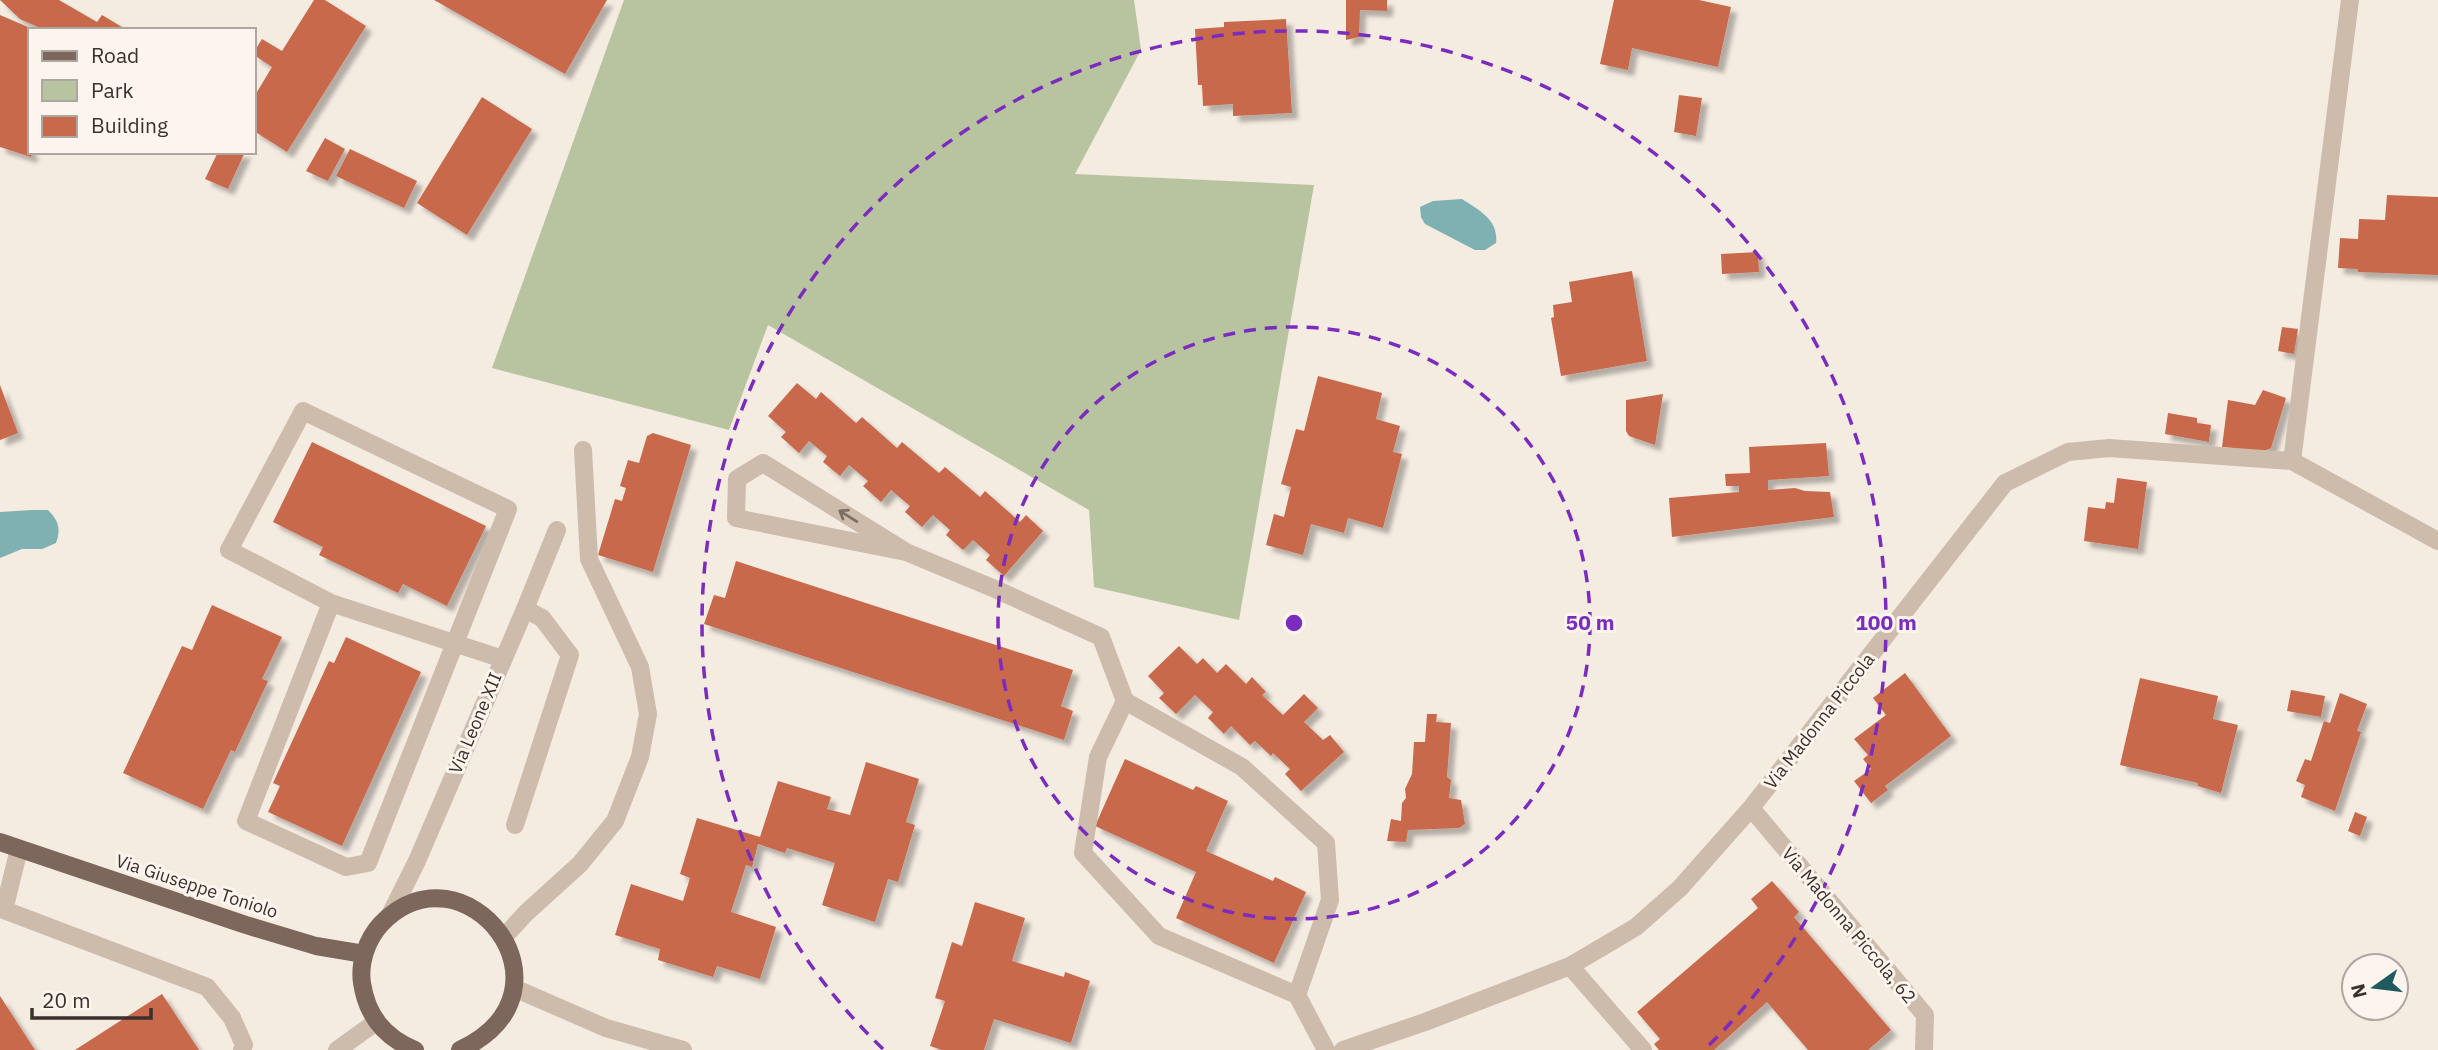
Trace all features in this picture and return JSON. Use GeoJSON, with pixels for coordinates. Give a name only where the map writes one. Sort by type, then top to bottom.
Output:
{"type":"FeatureCollection","features":[{"type":"Feature","properties":{"kind":"main road","name":"Via Giuseppe Toniolo"},"geometry":{"type":"LineString","coordinates":[[0,842],[246,925],[316,946],[364,954]]}},
{"type":"Feature","properties":{"kind":"main road"},"geometry":{"type":"LineString","coordinates":[[415,1050],[393,1039],[376,1022],[365,1001],[361,978],[364,954],[370,940],[390,915],[414,903],[439,899],[465,904],[487,917],[504,937],[514,961],[514,988],[505,1015],[486,1036],[461,1050]]}},
{"type":"Feature","properties":{"kind":"street"},"geometry":{"type":"LineString","coordinates":[[2291,461],[2350,0]]}},
{"type":"Feature","properties":{"kind":"street"},"geometry":{"type":"LineString","coordinates":[[331,603],[246,821],[346,867],[368,863],[456,643],[508,509],[303,411],[229,550],[331,603],[456,643],[503,659]]}},
{"type":"Feature","properties":{"kind":"street","name":"Via Madonna Piccola"},"geometry":{"type":"LineString","coordinates":[[1343,1050],[1425,1023],[1570,966],[1636,926],[1680,888],[1751,808],[2005,483],[2068,452],[2109,448],[2291,461],[2438,541]]}},
{"type":"Feature","properties":{"kind":"street"},"geometry":{"type":"LineString","coordinates":[[504,937],[580,864],[615,821],[640,757],[648,713],[640,667],[589,559],[583,450]]}},
{"type":"Feature","properties":{"kind":"street"},"geometry":{"type":"LineString","coordinates":[[906,552],[736,518],[737,479],[763,463],[906,552],[1101,637],[1125,701],[1242,767],[1326,844],[1330,900],[1297,995]]}},
{"type":"Feature","properties":{"kind":"street","name":"Via Leone XII"},"geometry":{"type":"LineString","coordinates":[[390,915],[417,861],[526,609],[557,530]]}},
{"type":"Feature","properties":{"kind":"street"},"geometry":{"type":"LineString","coordinates":[[515,825],[570,655],[542,618],[526,609]]}},
{"type":"Feature","properties":{"kind":"street"},"geometry":{"type":"LineString","coordinates":[[1125,701],[1098,757],[1083,853],[1158,936],[1297,995],[1326,1050]]}},
{"type":"Feature","properties":{"kind":"street","name":"Via Madonna Piccola, 62"},"geometry":{"type":"LineString","coordinates":[[1751,808],[1925,1016],[1924,1050]]}},
{"type":"Feature","properties":{"kind":"street"},"geometry":{"type":"LineString","coordinates":[[19,849],[4,910],[207,987],[232,1018],[244,1045],[242,1050]]}},
{"type":"Feature","properties":{"kind":"street"},"geometry":{"type":"LineString","coordinates":[[1570,966],[1643,1050]]}},
{"type":"Feature","properties":{"kind":"street"},"geometry":{"type":"LineString","coordinates":[[514,988],[651,1045],[683,1050]]}},
{"type":"Feature","properties":{"kind":"street"},"geometry":{"type":"LineString","coordinates":[[337,1050],[376,1022]]}},
{"type":"Feature","properties":{"kind":"green space"},"geometry":{"type":"Polygon","coordinates":[[[624,0],[1134,0],[1141,50],[1075,174],[1314,185],[1239,620],[1094,587],[1089,510],[768,325],[729,430],[492,368],[624,0]]]}},
{"type":"Feature","properties":{"kind":"water"},"geometry":{"type":"Polygon","coordinates":[[[1462,199],[1487,216],[1494,228],[1496,243],[1485,250],[1475,250],[1425,224],[1421,217],[1420,207],[1433,201],[1462,199]]]}},
{"type":"Feature","properties":{"kind":"water"},"geometry":{"type":"Polygon","coordinates":[[[48,510],[55,518],[59,529],[56,543],[42,549],[22,549],[0,558],[0,512],[48,510]]]}},
{"type":"Feature","properties":{"kind":"building"},"geometry":{"type":"Polygon","coordinates":[[[0,0],[59,0],[97,22],[102,15],[124,28],[37,28],[20,19],[0,0]]]}},
{"type":"Feature","properties":{"kind":"building"},"geometry":{"type":"Polygon","coordinates":[[[314,0],[325,0],[366,26],[287,152],[256,132],[256,94],[272,67],[256,56],[256,49],[262,39],[282,51],[314,0]]]}},
{"type":"Feature","properties":{"kind":"building"},"geometry":{"type":"Polygon","coordinates":[[[434,0],[607,0],[565,74],[434,0]]]}},
{"type":"Feature","properties":{"kind":"building"},"geometry":{"type":"Polygon","coordinates":[[[1346,0],[1387,0],[1387,11],[1360,10],[1359,37],[1346,40],[1346,0]]]}},
{"type":"Feature","properties":{"kind":"building"},"geometry":{"type":"Polygon","coordinates":[[[1614,0],[1699,0],[1731,7],[1718,67],[1632,48],[1628,70],[1600,64],[1614,0]]]}},
{"type":"Feature","properties":{"kind":"building"},"geometry":{"type":"Polygon","coordinates":[[[0,15],[30,28],[28,28],[28,154],[32,154],[31,157],[0,147],[0,15]]]}},
{"type":"Feature","properties":{"kind":"building"},"geometry":{"type":"Polygon","coordinates":[[[1286,19],[1292,113],[1233,116],[1233,104],[1203,106],[1202,85],[1198,85],[1195,29],[1224,27],[1224,22],[1286,19]]]}},
{"type":"Feature","properties":{"kind":"building"},"geometry":{"type":"Polygon","coordinates":[[[1679,95],[1702,98],[1696,136],[1674,132],[1679,95]]]}},
{"type":"Feature","properties":{"kind":"building"},"geometry":{"type":"Polygon","coordinates":[[[482,97],[532,129],[467,235],[417,203],[482,97]]]}},
{"type":"Feature","properties":{"kind":"building"},"geometry":{"type":"Polygon","coordinates":[[[325,138],[345,149],[328,181],[306,171],[325,138]]]}},
{"type":"Feature","properties":{"kind":"building"},"geometry":{"type":"Polygon","coordinates":[[[350,149],[417,181],[404,208],[336,176],[350,149]]]}},
{"type":"Feature","properties":{"kind":"building"},"geometry":{"type":"Polygon","coordinates":[[[217,154],[244,154],[228,189],[205,179],[217,154]]]}},
{"type":"Feature","properties":{"kind":"building"},"geometry":{"type":"Polygon","coordinates":[[[2387,195],[2438,197],[2438,275],[2358,272],[2358,269],[2338,268],[2340,238],[2358,239],[2359,219],[2385,220],[2387,195]]]}},
{"type":"Feature","properties":{"kind":"building"},"geometry":{"type":"Polygon","coordinates":[[[1758,252],[1759,272],[1722,274],[1721,254],[1758,252]]]}},
{"type":"Feature","properties":{"kind":"building"},"geometry":{"type":"Polygon","coordinates":[[[1632,271],[1647,361],[1561,376],[1551,318],[1554,317],[1553,305],[1572,302],[1569,282],[1632,271]]]}},
{"type":"Feature","properties":{"kind":"building"},"geometry":{"type":"Polygon","coordinates":[[[2282,327],[2298,329],[2294,354],[2278,351],[2282,327]]]}},
{"type":"Feature","properties":{"kind":"building"},"geometry":{"type":"Polygon","coordinates":[[[1318,376],[1382,393],[1376,419],[1400,426],[1393,452],[1402,454],[1383,528],[1348,518],[1344,533],[1311,524],[1303,555],[1266,545],[1274,514],[1284,517],[1291,487],[1281,484],[1296,429],[1304,431],[1318,376]]]}},
{"type":"Feature","properties":{"kind":"building"},"geometry":{"type":"Polygon","coordinates":[[[797,383],[816,399],[821,392],[856,423],[862,417],[897,448],[902,442],[939,473],[945,467],[980,497],[985,491],[1020,522],[1026,515],[1043,531],[1004,576],[986,560],[990,555],[973,540],[963,550],[946,535],[950,530],[933,515],[922,527],[905,512],[910,506],[891,490],[881,502],[863,486],[868,481],[849,465],[840,476],[823,462],[827,456],[809,441],[799,453],[781,437],[786,432],[768,416],[797,383]]]}},
{"type":"Feature","properties":{"kind":"building"},"geometry":{"type":"Polygon","coordinates":[[[0,385],[18,433],[0,440],[0,385]]]}},
{"type":"Feature","properties":{"kind":"building"},"geometry":{"type":"Polygon","coordinates":[[[2263,390],[2286,398],[2271,448],[2264,451],[2222,447],[2228,400],[2255,405],[2263,390]]]}},
{"type":"Feature","properties":{"kind":"building"},"geometry":{"type":"Polygon","coordinates":[[[1663,394],[1655,445],[1629,436],[1626,431],[1626,400],[1663,394]]]}},
{"type":"Feature","properties":{"kind":"building"},"geometry":{"type":"Polygon","coordinates":[[[2168,413],[2197,418],[2197,423],[2211,425],[2209,442],[2165,434],[2168,413]]]}},
{"type":"Feature","properties":{"kind":"building"},"geometry":{"type":"Polygon","coordinates":[[[653,433],[691,445],[653,572],[598,555],[615,499],[622,501],[626,488],[620,486],[628,460],[639,463],[647,436],[653,433]]]}},
{"type":"Feature","properties":{"kind":"building"},"geometry":{"type":"Polygon","coordinates":[[[312,442],[486,526],[447,606],[403,584],[398,593],[319,555],[323,547],[273,522],[312,442]]]}},
{"type":"Feature","properties":{"kind":"building"},"geometry":{"type":"Polygon","coordinates":[[[1826,443],[1829,476],[1768,480],[1768,490],[1795,488],[1830,492],[1834,517],[1672,537],[1669,498],[1739,492],[1739,486],[1726,486],[1725,474],[1750,473],[1749,447],[1826,443]]]}},
{"type":"Feature","properties":{"kind":"building"},"geometry":{"type":"Polygon","coordinates":[[[2117,478],[2147,482],[2138,549],[2084,541],[2088,507],[2105,509],[2106,502],[2114,503],[2117,478]]]}},
{"type":"Feature","properties":{"kind":"building"},"geometry":{"type":"Polygon","coordinates":[[[736,561],[1073,670],[1061,706],[1073,711],[1064,740],[704,624],[714,595],[725,598],[736,561]]]}},
{"type":"Feature","properties":{"kind":"building"},"geometry":{"type":"Polygon","coordinates":[[[212,605],[282,637],[262,679],[268,681],[235,752],[231,750],[203,809],[123,773],[182,646],[192,650],[212,605]]]}},
{"type":"Feature","properties":{"kind":"building"},"geometry":{"type":"Polygon","coordinates":[[[346,637],[421,672],[342,846],[268,812],[280,786],[273,783],[329,661],[334,663],[346,637]]]}},
{"type":"Feature","properties":{"kind":"building"},"geometry":{"type":"Polygon","coordinates":[[[1179,646],[1197,664],[1203,658],[1217,673],[1226,664],[1246,684],[1252,677],[1266,692],[1262,695],[1283,715],[1304,694],[1318,708],[1304,722],[1323,740],[1330,735],[1344,752],[1301,791],[1285,774],[1290,769],[1273,753],[1271,756],[1255,741],[1250,745],[1231,726],[1224,734],[1208,718],[1213,712],[1195,695],[1176,714],[1159,698],[1164,693],[1148,676],[1179,646]]]}},
{"type":"Feature","properties":{"kind":"building"},"geometry":{"type":"Polygon","coordinates":[[[1905,673],[1951,736],[1885,786],[1888,790],[1871,803],[1854,781],[1871,769],[1863,759],[1868,755],[1854,739],[1886,715],[1873,698],[1905,673]]]}},
{"type":"Feature","properties":{"kind":"building"},"geometry":{"type":"Polygon","coordinates":[[[2140,678],[2218,696],[2213,719],[2238,725],[2221,793],[2198,786],[2198,783],[2120,765],[2140,678]]]}},
{"type":"Feature","properties":{"kind":"building"},"geometry":{"type":"Polygon","coordinates":[[[2291,690],[2325,696],[2321,717],[2287,711],[2291,690]]]}},
{"type":"Feature","properties":{"kind":"building"},"geometry":{"type":"Polygon","coordinates":[[[2340,693],[2367,704],[2357,731],[2361,732],[2335,811],[2301,797],[2305,785],[2296,781],[2305,759],[2311,761],[2324,721],[2330,723],[2340,693]]]}},
{"type":"Feature","properties":{"kind":"building"},"geometry":{"type":"Polygon","coordinates":[[[1427,714],[1437,714],[1436,722],[1451,723],[1447,777],[1451,780],[1449,798],[1461,800],[1465,824],[1459,828],[1408,830],[1406,842],[1387,841],[1391,819],[1401,821],[1402,803],[1406,798],[1405,789],[1412,774],[1414,742],[1425,742],[1427,714]]]}},
{"type":"Feature","properties":{"kind":"building"},"geometry":{"type":"Polygon","coordinates":[[[1125,759],[1193,790],[1196,786],[1228,801],[1206,851],[1273,881],[1275,877],[1306,892],[1274,963],[1176,918],[1196,872],[1095,826],[1125,759]]]}},
{"type":"Feature","properties":{"kind":"building"},"geometry":{"type":"Polygon","coordinates":[[[866,762],[919,779],[906,822],[915,825],[898,882],[888,879],[875,922],[822,905],[835,863],[787,848],[785,853],[758,844],[752,867],[746,865],[731,912],[776,927],[760,979],[717,966],[713,977],[658,960],[660,949],[615,935],[631,884],[683,901],[690,878],[680,874],[697,818],[760,837],[778,781],[831,797],[827,809],[850,815],[866,762]]]}},
{"type":"Feature","properties":{"kind":"building"},"geometry":{"type":"Polygon","coordinates":[[[2355,812],[2367,817],[2360,836],[2348,831],[2355,812]]]}},
{"type":"Feature","properties":{"kind":"building"},"geometry":{"type":"Polygon","coordinates":[[[1772,881],[1799,912],[1794,917],[1891,1030],[1868,1050],[1808,1050],[1767,1002],[1714,1050],[1659,1050],[1654,1044],[1660,1039],[1637,1012],[1758,908],[1751,899],[1772,881]]]}},
{"type":"Feature","properties":{"kind":"building"},"geometry":{"type":"Polygon","coordinates":[[[975,902],[1025,918],[1012,961],[1064,977],[1065,972],[1090,981],[1071,1043],[994,1019],[984,1050],[942,1050],[930,1046],[945,1001],[935,998],[952,942],[962,946],[975,902]]]}},
{"type":"Feature","properties":{"kind":"building"},"geometry":{"type":"Polygon","coordinates":[[[162,994],[199,1050],[75,1050],[162,994]]]}},
{"type":"Feature","properties":{"kind":"building"},"geometry":{"type":"Polygon","coordinates":[[[0,996],[35,1050],[0,1050],[0,996]]]}}]}
